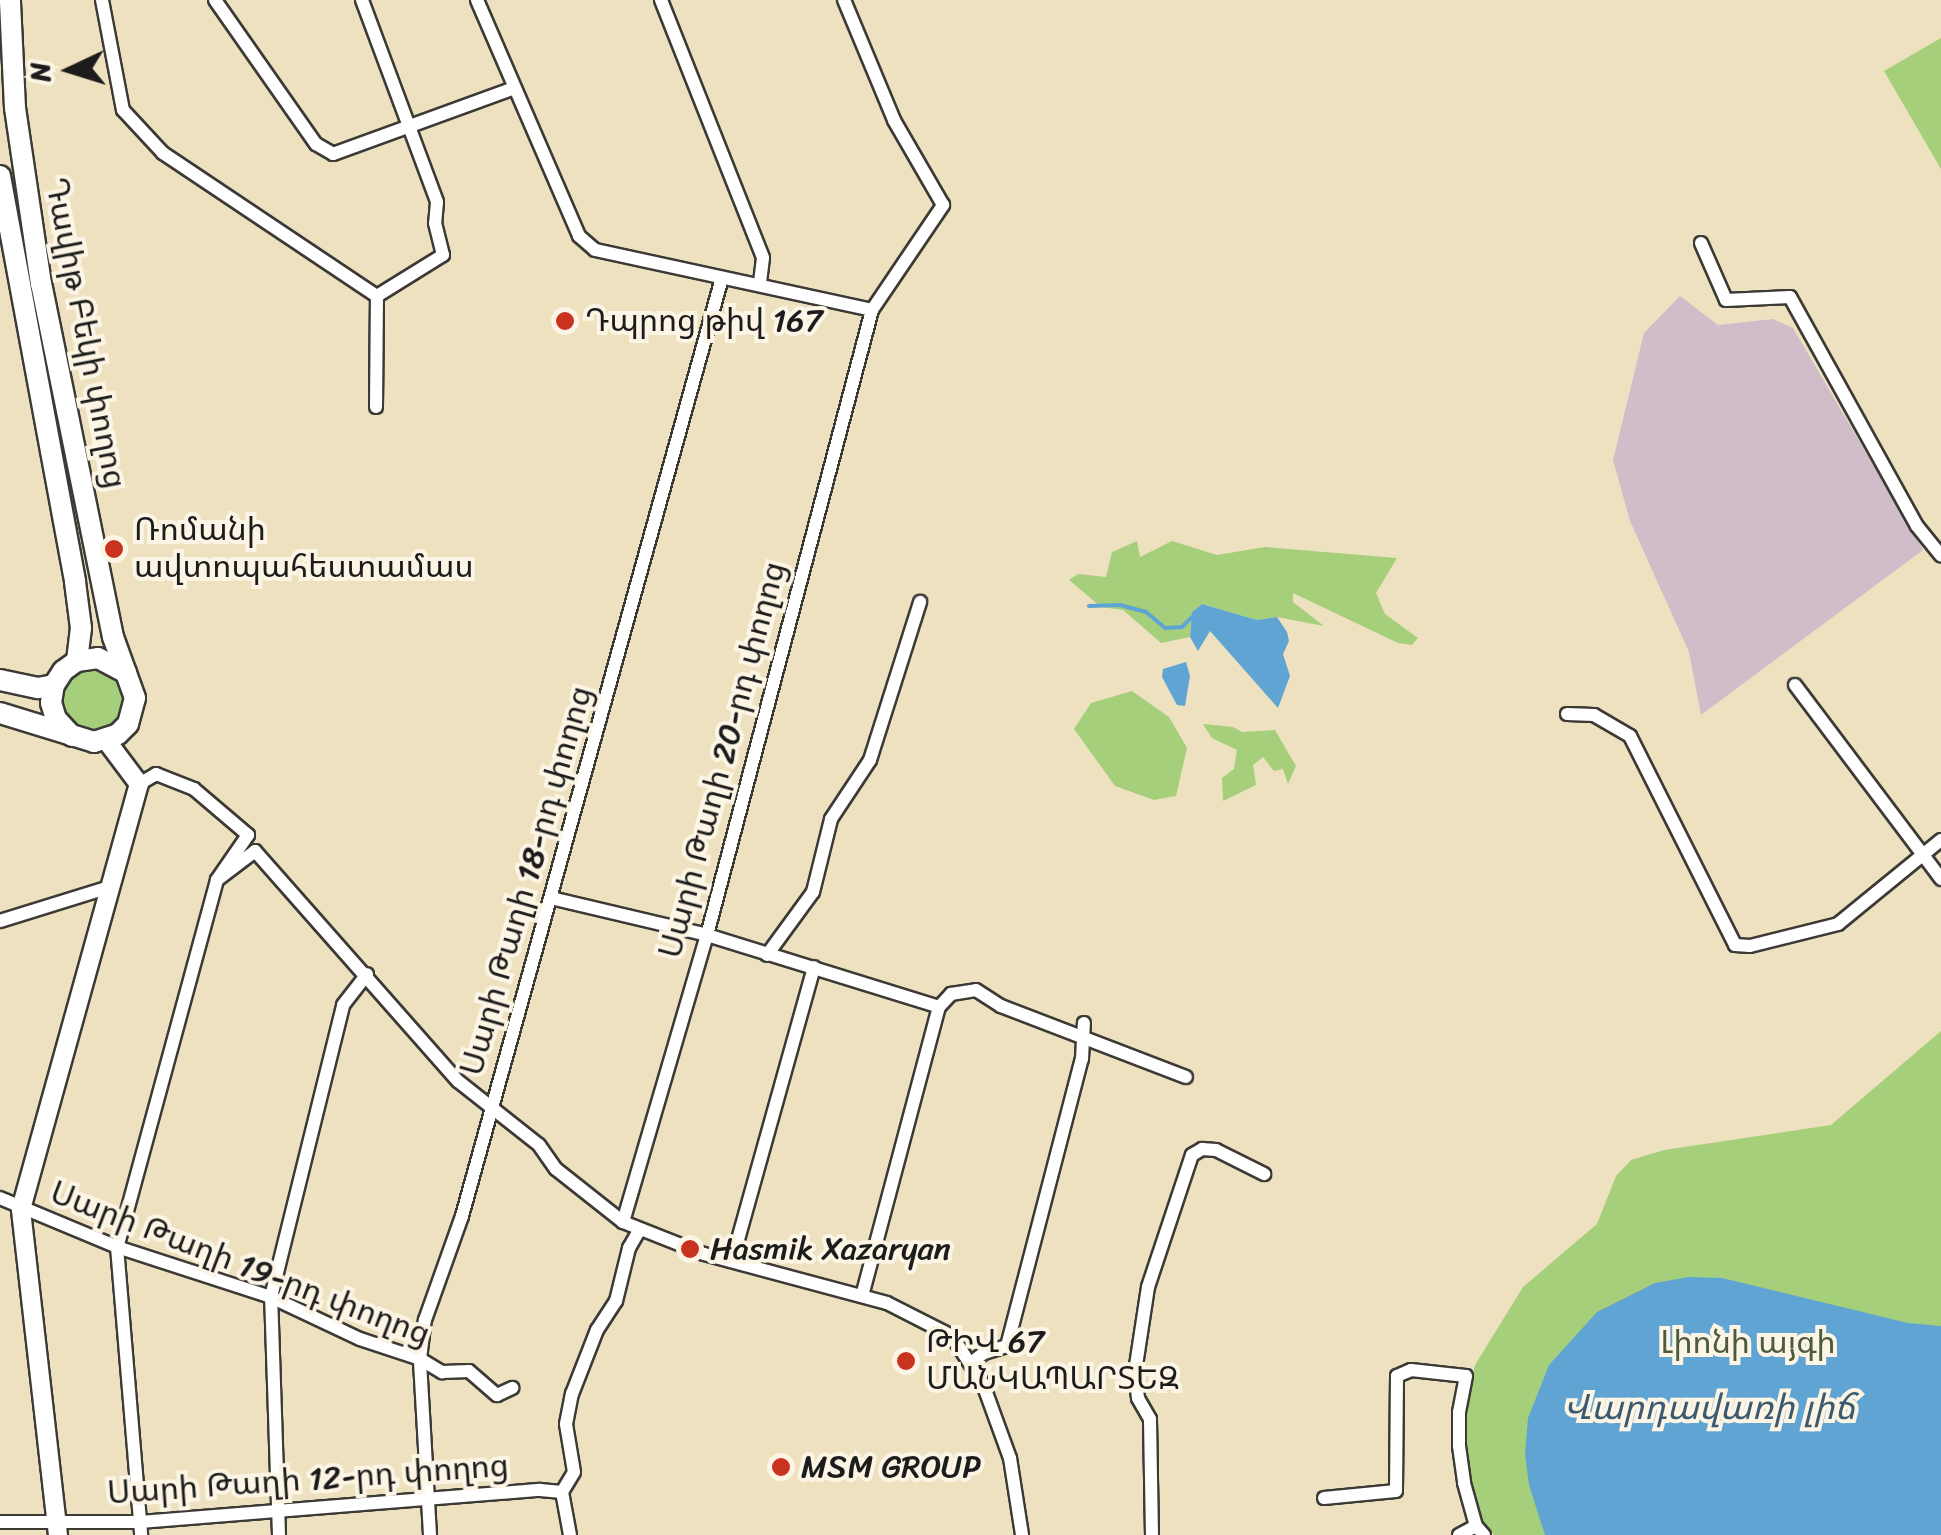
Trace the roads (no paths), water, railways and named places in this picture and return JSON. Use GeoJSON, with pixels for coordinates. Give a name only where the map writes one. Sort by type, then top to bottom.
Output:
{"type":"FeatureCollection","features":[{"type":"Feature","properties":{"kind":"main road","name":"Դավիթ Բեկի փողոց"},"geometry":{"type":"LineString","coordinates":[[10,0],[16,108],[38,266],[112,637],[135,698],[128,724],[106,740]]}},
{"type":"Feature","properties":{"kind":"main road","name":"Դավիթ Բեկի փողոց"},"geometry":{"type":"LineString","coordinates":[[0,176],[76,582],[82,628],[77,661]]}},
{"type":"Feature","properties":{"kind":"main road"},"geometry":{"type":"LineString","coordinates":[[0,680],[38,688],[54,685],[77,661],[109,661],[126,674]]}},
{"type":"Feature","properties":{"kind":"main road"},"geometry":{"type":"LineString","coordinates":[[54,685],[56,719],[67,733],[82,741]]}},
{"type":"Feature","properties":{"kind":"main road"},"geometry":{"type":"LineString","coordinates":[[0,713],[82,741],[106,740]]}},
{"type":"Feature","properties":{"kind":"street"},"geometry":{"type":"LineString","coordinates":[[102,0],[123,110],[163,154],[378,296]]}},
{"type":"Feature","properties":{"kind":"street"},"geometry":{"type":"LineString","coordinates":[[215,0],[242,44],[323,150],[333,154],[408,130],[514,88]]}},
{"type":"Feature","properties":{"kind":"street"},"geometry":{"type":"LineString","coordinates":[[362,0],[436,202],[435,223],[443,255],[378,296]]}},
{"type":"Feature","properties":{"kind":"street"},"geometry":{"type":"LineString","coordinates":[[477,0],[580,236],[595,250],[872,310]]}},
{"type":"Feature","properties":{"kind":"street"},"geometry":{"type":"LineString","coordinates":[[661,0],[763,258],[760,284]]}},
{"type":"Feature","properties":{"kind":"street","name":"Սարի Թաղի 20-րդ փողոց"},"geometry":{"type":"LineString","coordinates":[[624,1222],[707,936],[872,310],[943,205],[894,120],[844,0]]}},
{"type":"Feature","properties":{"kind":"street"},"geometry":{"type":"LineString","coordinates":[[1701,243],[1726,300],[1790,297],[1917,526],[1941,556]]}},
{"type":"Feature","properties":{"kind":"street","name":"Սարի Թաղի 18-րդ փողոց"},"geometry":{"type":"LineString","coordinates":[[430,1535],[420,1358],[426,1320],[462,1216],[722,278]]}},
{"type":"Feature","properties":{"kind":"street"},"geometry":{"type":"LineString","coordinates":[[376,407],[378,296]]}},
{"type":"Feature","properties":{"kind":"street"},"geometry":{"type":"LineString","coordinates":[[768,955],[813,892],[831,819],[870,760],[920,602]]}},
{"type":"Feature","properties":{"kind":"street"},"geometry":{"type":"LineString","coordinates":[[1795,685],[1941,879]]}},
{"type":"Feature","properties":{"kind":"street"},"geometry":{"type":"LineString","coordinates":[[1567,714],[1594,714],[1630,736],[1735,945],[1750,946],[1838,924],[1941,840]]}},
{"type":"Feature","properties":{"kind":"street"},"geometry":{"type":"LineString","coordinates":[[106,740],[139,784]]}},
{"type":"Feature","properties":{"kind":"street"},"geometry":{"type":"LineString","coordinates":[[58,1529],[21,1210],[139,784],[156,774],[194,788],[248,834],[217,880],[118,1247],[140,1529]]}},
{"type":"Feature","properties":{"kind":"street"},"geometry":{"type":"LineString","coordinates":[[217,880],[255,851],[458,1081],[540,1145],[556,1169],[624,1222],[639,1231],[732,1261],[911,1313],[952,1336],[972,1362],[1010,1458],[1022,1535]]}},
{"type":"Feature","properties":{"kind":"street"},"geometry":{"type":"LineString","coordinates":[[0,921],[113,886]]}},
{"type":"Feature","properties":{"kind":"street"},"geometry":{"type":"LineString","coordinates":[[551,898],[707,936],[939,1007]]}},
{"type":"Feature","properties":{"kind":"street"},"geometry":{"type":"LineString","coordinates":[[732,1261],[814,968]]}},
{"type":"Feature","properties":{"kind":"street"},"geometry":{"type":"LineString","coordinates":[[279,1535],[271,1297],[344,1005],[367,974]]}},
{"type":"Feature","properties":{"kind":"street"},"geometry":{"type":"LineString","coordinates":[[862,1296],[939,1007],[956,992],[973,990],[1002,1006],[1084,1030],[1186,1076]]}},
{"type":"Feature","properties":{"kind":"street"},"geometry":{"type":"LineString","coordinates":[[972,1362],[981,1354],[1007,1346],[1081,1063],[1084,1030]]}},
{"type":"Feature","properties":{"kind":"street"},"geometry":{"type":"LineString","coordinates":[[1152,1535],[1150,1420],[1138,1398],[1134,1372],[1148,1287],[1192,1155],[1202,1148],[1216,1150],[1264,1174]]}},
{"type":"Feature","properties":{"kind":"street","name":"Սարի Թաղի 19-րդ փողոց"},"geometry":{"type":"LineString","coordinates":[[0,1198],[21,1210],[118,1247],[271,1297],[360,1339],[420,1358],[442,1372],[469,1371],[497,1395],[512,1388]]}},
{"type":"Feature","properties":{"kind":"street"},"geometry":{"type":"LineString","coordinates":[[570,1535],[562,1492],[574,1472],[566,1426],[572,1394],[597,1330],[616,1301],[631,1244],[639,1231]]}},
{"type":"Feature","properties":{"kind":"street"},"geometry":{"type":"LineString","coordinates":[[1324,1498],[1396,1491],[1397,1376],[1411,1370],[1466,1376],[1459,1412],[1459,1446],[1480,1530],[1459,1535]]}},
{"type":"Feature","properties":{"kind":"street","name":"Սարի Թաղի 12-րդ փողոց"},"geometry":{"type":"LineString","coordinates":[[0,1522],[58,1529],[140,1529],[277,1511],[428,1502],[540,1490],[562,1492]]}},
{"type":"Feature","properties":{"kind":"water"},"geometry":{"type":"Polygon","coordinates":[[[1202,604],[1257,620],[1277,617],[1289,641],[1283,654],[1290,676],[1278,708],[1210,631],[1198,651],[1190,637],[1192,612],[1202,604]]]}},
{"type":"Feature","properties":{"kind":"water"},"geometry":{"type":"Polygon","coordinates":[[[1186,662],[1190,676],[1185,706],[1177,705],[1162,677],[1163,669],[1186,662]]]}},
{"type":"Feature","properties":{"kind":"water","name":"Վարդավառի լիճ"},"geometry":{"type":"Polygon","coordinates":[[[1689,1277],[1722,1278],[1908,1323],[1941,1326],[1941,1535],[1545,1535],[1529,1485],[1525,1454],[1528,1418],[1549,1365],[1597,1312],[1655,1283],[1689,1277]]]}},
{"type":"Feature","properties":{"kind":"waterway"},"geometry":{"type":"LineString","coordinates":[[1089,606],[1120,605],[1146,612],[1165,628],[1182,627],[1192,617]]}},
{"type":"Feature","properties":{"kind":"place","name":"Դպրոց թիվ 167"},"geometry":{"type":"Point","coordinates":[565,321]}},
{"type":"Feature","properties":{"kind":"place","name":"Ռոմանի ավտոպահեստամաս"},"geometry":{"type":"Point","coordinates":[114,549]}},
{"type":"Feature","properties":{"kind":"place","name":"Hasmik Xazaryan"},"geometry":{"type":"Point","coordinates":[690,1249]}},
{"type":"Feature","properties":{"kind":"place","name":"ԹԻՎ 67 ՄԱՆԿԱՊԱՐՏԵԶ"},"geometry":{"type":"Point","coordinates":[906,1361]}},
{"type":"Feature","properties":{"kind":"place","name":"MSM GROUP"},"geometry":{"type":"Point","coordinates":[781,1467]}},
{"type":"Feature","properties":{"kind":"park label","name":"Լիոնի այգի"},"geometry":{"type":"Point","coordinates":[1748,1343]}}]}
